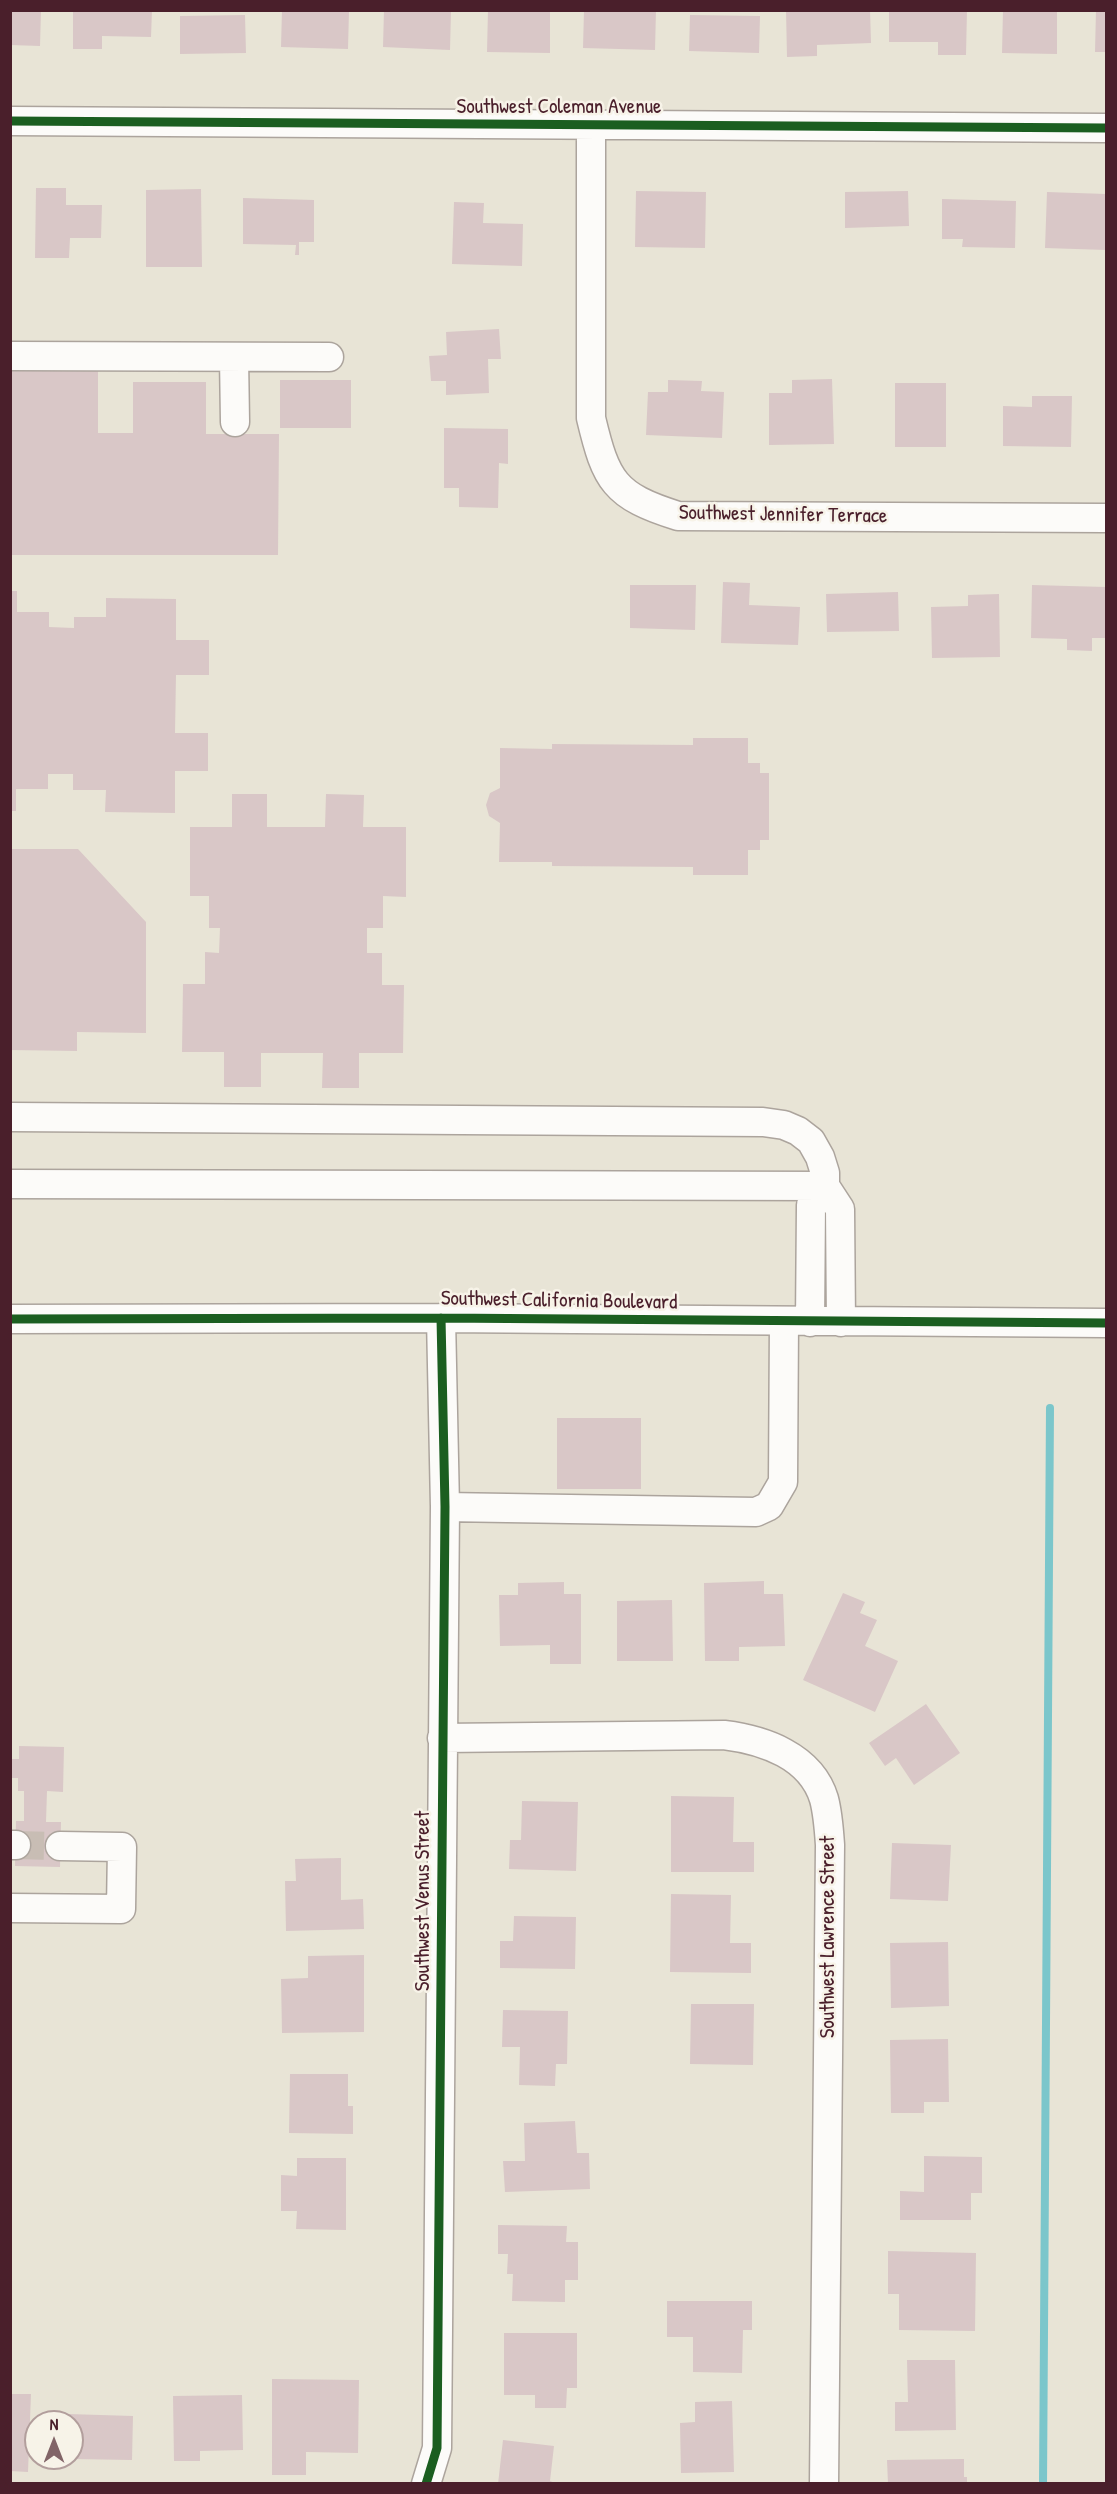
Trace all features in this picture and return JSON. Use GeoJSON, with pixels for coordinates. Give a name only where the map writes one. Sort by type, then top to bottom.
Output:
{"type":"FeatureCollection","features":[{"type":"Feature","properties":{"kind":"street","name":"Southwest Coleman Avenue"},"geometry":{"type":"LineString","coordinates":[[10,121],[1107,128]]}},
{"type":"Feature","properties":{"kind":"street","name":"Southwest Jennifer Terrace"},"geometry":{"type":"LineString","coordinates":[[591,125],[591,418],[602,462],[620,489],[646,506],[678,516],[1107,518]]}},
{"type":"Feature","properties":{"kind":"street"},"geometry":{"type":"LineString","coordinates":[[10,356],[329,357]]}},
{"type":"Feature","properties":{"kind":"street"},"geometry":{"type":"LineString","coordinates":[[234,357],[235,422]]}},
{"type":"Feature","properties":{"kind":"street"},"geometry":{"type":"LineString","coordinates":[[10,1117],[763,1122],[784,1125],[811,1141],[820,1157],[825,1173],[825,1186],[840,1209],[841,1322]]}},
{"type":"Feature","properties":{"kind":"street"},"geometry":{"type":"LineString","coordinates":[[10,1184],[825,1186]]}},
{"type":"Feature","properties":{"kind":"street"},"geometry":{"type":"LineString","coordinates":[[445,1507],[756,1512],[770,1506],[783,1482],[797,1321],[811,1205],[825,1186]]}},
{"type":"Feature","properties":{"kind":"street","name":"Southwest California Boulevard"},"geometry":{"type":"LineString","coordinates":[[10,1319],[441,1318],[1107,1323]]}},
{"type":"Feature","properties":{"kind":"street","name":"Southwest Venus Street"},"geometry":{"type":"LineString","coordinates":[[426,2484],[437,2448],[445,1507],[441,1318]]}},
{"type":"Feature","properties":{"kind":"street","name":"Southwest Lawrence Street"},"geometry":{"type":"LineString","coordinates":[[442,1738],[724,1735],[748,1738],[792,1757],[818,1785],[828,1817],[830,1845],[824,2484]]}},
{"type":"Feature","properties":{"kind":"street"},"geometry":{"type":"LineString","coordinates":[[10,1908],[121,1909],[122,1847],[60,1846]]}},
{"type":"Feature","properties":{"kind":"building"},"geometry":{"type":"Polygon","coordinates":[[[10,10],[41,10],[40,46],[10,45],[10,10]]]}},
{"type":"Feature","properties":{"kind":"building"},"geometry":{"type":"Polygon","coordinates":[[[73,10],[152,10],[151,37],[102,36],[102,49],[73,49],[73,10]]]}},
{"type":"Feature","properties":{"kind":"building"},"geometry":{"type":"Polygon","coordinates":[[[282,10],[349,11],[348,49],[281,47],[282,10]]]}},
{"type":"Feature","properties":{"kind":"building"},"geometry":{"type":"Polygon","coordinates":[[[384,10],[451,11],[450,50],[383,47],[384,10]]]}},
{"type":"Feature","properties":{"kind":"building"},"geometry":{"type":"Polygon","coordinates":[[[488,10],[550,10],[550,53],[487,52],[488,10]]]}},
{"type":"Feature","properties":{"kind":"building"},"geometry":{"type":"Polygon","coordinates":[[[584,10],[656,10],[655,50],[583,48],[584,10]]]}},
{"type":"Feature","properties":{"kind":"building"},"geometry":{"type":"Polygon","coordinates":[[[786,10],[870,10],[871,43],[817,45],[817,56],[787,57],[786,10]]]}},
{"type":"Feature","properties":{"kind":"building"},"geometry":{"type":"Polygon","coordinates":[[[889,10],[967,10],[966,55],[938,55],[938,42],[889,42],[889,10]]]}},
{"type":"Feature","properties":{"kind":"building"},"geometry":{"type":"Polygon","coordinates":[[[1003,10],[1057,10],[1057,54],[1002,53],[1003,10]]]}},
{"type":"Feature","properties":{"kind":"building"},"geometry":{"type":"Polygon","coordinates":[[[1096,10],[1106,10],[1106,52],[1095,52],[1096,10]]]}},
{"type":"Feature","properties":{"kind":"building"},"geometry":{"type":"Polygon","coordinates":[[[245,15],[246,53],[180,54],[180,16],[245,15]]]}},
{"type":"Feature","properties":{"kind":"building"},"geometry":{"type":"Polygon","coordinates":[[[690,15],[760,16],[759,53],[689,51],[690,15]]]}},
{"type":"Feature","properties":{"kind":"building"},"geometry":{"type":"Polygon","coordinates":[[[36,188],[66,188],[66,205],[102,205],[101,238],[70,238],[69,258],[35,258],[36,188]]]}},
{"type":"Feature","properties":{"kind":"building"},"geometry":{"type":"Polygon","coordinates":[[[201,189],[202,267],[146,267],[146,190],[201,189]]]}},
{"type":"Feature","properties":{"kind":"building"},"geometry":{"type":"Polygon","coordinates":[[[636,191],[706,192],[705,248],[635,247],[636,191]]]}},
{"type":"Feature","properties":{"kind":"building"},"geometry":{"type":"Polygon","coordinates":[[[908,191],[909,226],[845,228],[845,192],[908,191]]]}},
{"type":"Feature","properties":{"kind":"building"},"geometry":{"type":"Polygon","coordinates":[[[1047,192],[1106,194],[1106,250],[1045,248],[1047,192]]]}},
{"type":"Feature","properties":{"kind":"building"},"geometry":{"type":"Polygon","coordinates":[[[243,198],[314,200],[314,242],[299,242],[299,255],[295,255],[296,245],[243,244],[243,198]]]}},
{"type":"Feature","properties":{"kind":"building"},"geometry":{"type":"Polygon","coordinates":[[[942,199],[1016,201],[1015,248],[962,247],[963,239],[942,239],[942,199]]]}},
{"type":"Feature","properties":{"kind":"building"},"geometry":{"type":"Polygon","coordinates":[[[454,202],[484,203],[483,223],[523,224],[522,266],[452,264],[454,202]]]}},
{"type":"Feature","properties":{"kind":"building"},"geometry":{"type":"Polygon","coordinates":[[[499,329],[501,359],[488,359],[489,393],[446,395],[446,381],[431,381],[429,356],[447,355],[446,332],[499,329]]]}},
{"type":"Feature","properties":{"kind":"building"},"geometry":{"type":"Polygon","coordinates":[[[10,369],[98,370],[98,433],[133,433],[133,382],[206,382],[206,434],[279,434],[278,555],[10,555],[10,369]]]}},
{"type":"Feature","properties":{"kind":"building"},"geometry":{"type":"Polygon","coordinates":[[[832,379],[834,444],[769,445],[769,393],[792,393],[792,380],[832,379]]]}},
{"type":"Feature","properties":{"kind":"building"},"geometry":{"type":"Polygon","coordinates":[[[280,380],[351,380],[351,428],[280,428],[280,380]]]}},
{"type":"Feature","properties":{"kind":"building"},"geometry":{"type":"Polygon","coordinates":[[[668,380],[702,381],[701,391],[724,392],[722,438],[646,435],[648,392],[668,392],[668,380]]]}},
{"type":"Feature","properties":{"kind":"building"},"geometry":{"type":"Polygon","coordinates":[[[895,383],[946,383],[946,447],[895,447],[895,383]]]}},
{"type":"Feature","properties":{"kind":"building"},"geometry":{"type":"Polygon","coordinates":[[[1032,396],[1072,396],[1071,447],[1003,446],[1003,406],[1032,407],[1032,396]]]}},
{"type":"Feature","properties":{"kind":"building"},"geometry":{"type":"Polygon","coordinates":[[[444,428],[508,429],[508,464],[499,463],[498,508],[459,507],[459,488],[444,488],[444,428]]]}},
{"type":"Feature","properties":{"kind":"building"},"geometry":{"type":"Polygon","coordinates":[[[723,582],[750,583],[749,605],[800,607],[798,645],[721,643],[723,582]]]}},
{"type":"Feature","properties":{"kind":"building"},"geometry":{"type":"Polygon","coordinates":[[[630,585],[696,585],[695,630],[630,628],[630,585]]]}},
{"type":"Feature","properties":{"kind":"building"},"geometry":{"type":"Polygon","coordinates":[[[1032,585],[1106,587],[1106,638],[1092,638],[1092,651],[1067,650],[1067,639],[1031,638],[1032,585]]]}},
{"type":"Feature","properties":{"kind":"building"},"geometry":{"type":"Polygon","coordinates":[[[10,591],[17,591],[17,612],[49,612],[49,627],[74,628],[74,617],[106,617],[106,598],[176,599],[176,640],[209,640],[209,675],[176,675],[175,733],[208,733],[208,771],[175,771],[175,813],[105,812],[106,790],[73,790],[73,774],[48,774],[48,789],[16,789],[16,811],[10,811],[10,591]]]}},
{"type":"Feature","properties":{"kind":"building"},"geometry":{"type":"Polygon","coordinates":[[[898,592],[899,631],[827,632],[826,594],[898,592]]]}},
{"type":"Feature","properties":{"kind":"building"},"geometry":{"type":"Polygon","coordinates":[[[999,594],[1000,657],[932,658],[931,607],[968,606],[968,595],[999,594]]]}},
{"type":"Feature","properties":{"kind":"building"},"geometry":{"type":"Polygon","coordinates":[[[693,738],[748,738],[748,763],[760,763],[760,773],[769,773],[769,840],[760,840],[760,850],[748,850],[748,875],[693,875],[693,867],[552,866],[552,862],[499,862],[500,823],[489,816],[486,805],[490,793],[500,788],[500,748],[552,749],[552,744],[693,745],[693,738]]]}},
{"type":"Feature","properties":{"kind":"building"},"geometry":{"type":"Polygon","coordinates":[[[232,794],[267,794],[267,827],[325,827],[326,794],[364,795],[363,827],[406,827],[406,897],[383,896],[383,928],[367,928],[367,953],[382,953],[382,985],[404,985],[403,1053],[359,1053],[359,1088],[322,1088],[323,1053],[261,1053],[261,1087],[224,1087],[224,1052],[182,1052],[183,984],[205,984],[205,952],[219,953],[220,928],[209,928],[209,896],[190,896],[190,827],[232,827],[232,794]]]}},
{"type":"Feature","properties":{"kind":"building"},"geometry":{"type":"Polygon","coordinates":[[[10,849],[78,849],[146,922],[146,1033],[77,1032],[77,1051],[10,1050],[10,849]]]}},
{"type":"Feature","properties":{"kind":"building"},"geometry":{"type":"Polygon","coordinates":[[[557,1418],[641,1418],[641,1489],[557,1489],[557,1418]]]}},
{"type":"Feature","properties":{"kind":"building"},"geometry":{"type":"Polygon","coordinates":[[[764,1581],[764,1594],[783,1594],[785,1646],[739,1647],[739,1661],[705,1661],[704,1583],[764,1581]]]}},
{"type":"Feature","properties":{"kind":"building"},"geometry":{"type":"Polygon","coordinates":[[[564,1582],[564,1594],[581,1594],[581,1664],[550,1664],[550,1645],[500,1646],[499,1595],[518,1595],[518,1583],[564,1582]]]}},
{"type":"Feature","properties":{"kind":"building"},"geometry":{"type":"Polygon","coordinates":[[[843,1593],[865,1602],[860,1613],[877,1620],[865,1646],[898,1661],[875,1712],[803,1680],[843,1593]]]}},
{"type":"Feature","properties":{"kind":"building"},"geometry":{"type":"Polygon","coordinates":[[[672,1600],[673,1661],[617,1661],[617,1601],[672,1600]]]}},
{"type":"Feature","properties":{"kind":"building"},"geometry":{"type":"Polygon","coordinates":[[[926,1704],[960,1753],[914,1785],[896,1758],[885,1766],[869,1743],[926,1704]]]}},
{"type":"Feature","properties":{"kind":"building"},"geometry":{"type":"Polygon","coordinates":[[[19,1746],[64,1747],[63,1792],[47,1791],[46,1822],[61,1822],[60,1867],[15,1866],[16,1821],[24,1821],[24,1791],[18,1791],[18,1778],[10,1778],[10,1759],[19,1759],[19,1746]]]}},
{"type":"Feature","properties":{"kind":"building"},"geometry":{"type":"Polygon","coordinates":[[[671,1796],[734,1797],[733,1842],[754,1842],[754,1872],[671,1872],[671,1796]]]}},
{"type":"Feature","properties":{"kind":"building"},"geometry":{"type":"Polygon","coordinates":[[[522,1801],[578,1802],[576,1871],[509,1869],[510,1840],[521,1840],[522,1801]]]}},
{"type":"Feature","properties":{"kind":"building"},"geometry":{"type":"Polygon","coordinates":[[[892,1843],[951,1845],[948,1901],[890,1899],[892,1843]]]}},
{"type":"Feature","properties":{"kind":"building"},"geometry":{"type":"Polygon","coordinates":[[[341,1858],[341,1900],[363,1899],[364,1929],[286,1931],[285,1881],[296,1881],[295,1859],[341,1858]]]}},
{"type":"Feature","properties":{"kind":"building"},"geometry":{"type":"Polygon","coordinates":[[[671,1894],[731,1895],[730,1943],[751,1943],[751,1973],[670,1972],[671,1894]]]}},
{"type":"Feature","properties":{"kind":"building"},"geometry":{"type":"Polygon","coordinates":[[[514,1916],[576,1917],[575,1969],[500,1968],[500,1941],[513,1941],[514,1916]]]}},
{"type":"Feature","properties":{"kind":"building"},"geometry":{"type":"Polygon","coordinates":[[[948,1942],[949,2006],[891,2008],[890,1943],[948,1942]]]}},
{"type":"Feature","properties":{"kind":"building"},"geometry":{"type":"Polygon","coordinates":[[[364,1955],[364,2032],[282,2033],[281,1979],[308,1978],[308,1956],[364,1955]]]}},
{"type":"Feature","properties":{"kind":"building"},"geometry":{"type":"Polygon","coordinates":[[[691,2004],[754,2004],[753,2065],[690,2064],[691,2004]]]}},
{"type":"Feature","properties":{"kind":"building"},"geometry":{"type":"Polygon","coordinates":[[[503,2010],[568,2011],[567,2064],[556,2064],[555,2086],[519,2085],[520,2047],[502,2047],[503,2010]]]}},
{"type":"Feature","properties":{"kind":"building"},"geometry":{"type":"Polygon","coordinates":[[[948,2039],[949,2102],[924,2102],[924,2113],[891,2113],[890,2040],[948,2039]]]}},
{"type":"Feature","properties":{"kind":"building"},"geometry":{"type":"Polygon","coordinates":[[[290,2074],[348,2074],[348,2106],[353,2106],[353,2134],[289,2133],[290,2074]]]}},
{"type":"Feature","properties":{"kind":"building"},"geometry":{"type":"Polygon","coordinates":[[[575,2121],[577,2153],[589,2153],[590,2189],[505,2192],[503,2161],[525,2161],[524,2123],[575,2121]]]}},
{"type":"Feature","properties":{"kind":"building"},"geometry":{"type":"Polygon","coordinates":[[[924,2156],[982,2157],[982,2193],[971,2193],[971,2220],[900,2220],[900,2191],[924,2192],[924,2156]]]}},
{"type":"Feature","properties":{"kind":"building"},"geometry":{"type":"Polygon","coordinates":[[[297,2158],[346,2158],[346,2230],[296,2229],[297,2211],[281,2211],[281,2175],[297,2176],[297,2158]]]}},
{"type":"Feature","properties":{"kind":"building"},"geometry":{"type":"Polygon","coordinates":[[[498,2225],[567,2226],[566,2242],[578,2242],[578,2280],[565,2280],[565,2302],[512,2301],[513,2274],[507,2274],[508,2254],[498,2254],[498,2225]]]}},
{"type":"Feature","properties":{"kind":"building"},"geometry":{"type":"Polygon","coordinates":[[[888,2251],[976,2253],[975,2331],[899,2330],[899,2294],[888,2294],[888,2251]]]}},
{"type":"Feature","properties":{"kind":"building"},"geometry":{"type":"Polygon","coordinates":[[[667,2301],[752,2301],[752,2330],[743,2330],[742,2373],[693,2372],[693,2337],[667,2337],[667,2301]]]}},
{"type":"Feature","properties":{"kind":"building"},"geometry":{"type":"Polygon","coordinates":[[[504,2333],[577,2333],[577,2388],[567,2388],[566,2408],[535,2408],[535,2395],[504,2395],[504,2333]]]}},
{"type":"Feature","properties":{"kind":"building"},"geometry":{"type":"Polygon","coordinates":[[[907,2360],[955,2360],[956,2430],[895,2431],[895,2402],[908,2402],[907,2360]]]}},
{"type":"Feature","properties":{"kind":"building"},"geometry":{"type":"Polygon","coordinates":[[[272,2379],[359,2380],[358,2453],[306,2452],[306,2475],[272,2475],[272,2379]]]}},
{"type":"Feature","properties":{"kind":"building"},"geometry":{"type":"Polygon","coordinates":[[[10,2394],[31,2394],[30,2410],[24,2410],[24,2470],[28,2470],[28,2472],[10,2471],[10,2394]]]}},
{"type":"Feature","properties":{"kind":"building"},"geometry":{"type":"Polygon","coordinates":[[[242,2395],[243,2450],[200,2451],[200,2461],[174,2461],[173,2396],[242,2395]]]}},
{"type":"Feature","properties":{"kind":"building"},"geometry":{"type":"Polygon","coordinates":[[[732,2401],[734,2472],[681,2473],[680,2423],[695,2422],[695,2402],[732,2401]]]}},
{"type":"Feature","properties":{"kind":"building"},"geometry":{"type":"Polygon","coordinates":[[[84,2414],[133,2416],[132,2460],[84,2459],[84,2414]]]}},
{"type":"Feature","properties":{"kind":"building"},"geometry":{"type":"Polygon","coordinates":[[[503,2440],[554,2446],[550,2481],[557,2484],[498,2484],[503,2440]]]}},
{"type":"Feature","properties":{"kind":"building"},"geometry":{"type":"Polygon","coordinates":[[[964,2459],[964,2477],[967,2477],[967,2484],[888,2484],[887,2460],[964,2459]]]}},
{"type":"Feature","properties":{"kind":"waterway"},"geometry":{"type":"LineString","coordinates":[[1043,2484],[1050,1408]]}},
{"type":"Feature","properties":{"kind":"tunnel"},"geometry":{"type":"LineString","coordinates":[[16,1845],[60,1846]]}},
{"type":"Feature","properties":{"kind":"cycle path"},"geometry":{"type":"LineString","coordinates":[[10,121],[1106,128]]}},
{"type":"Feature","properties":{"kind":"cycle path"},"geometry":{"type":"LineString","coordinates":[[10,1319],[441,1318],[1106,1323]]}},
{"type":"Feature","properties":{"kind":"cycle path"},"geometry":{"type":"LineString","coordinates":[[426,2484],[437,2448],[445,1507],[441,1318]]}}]}
